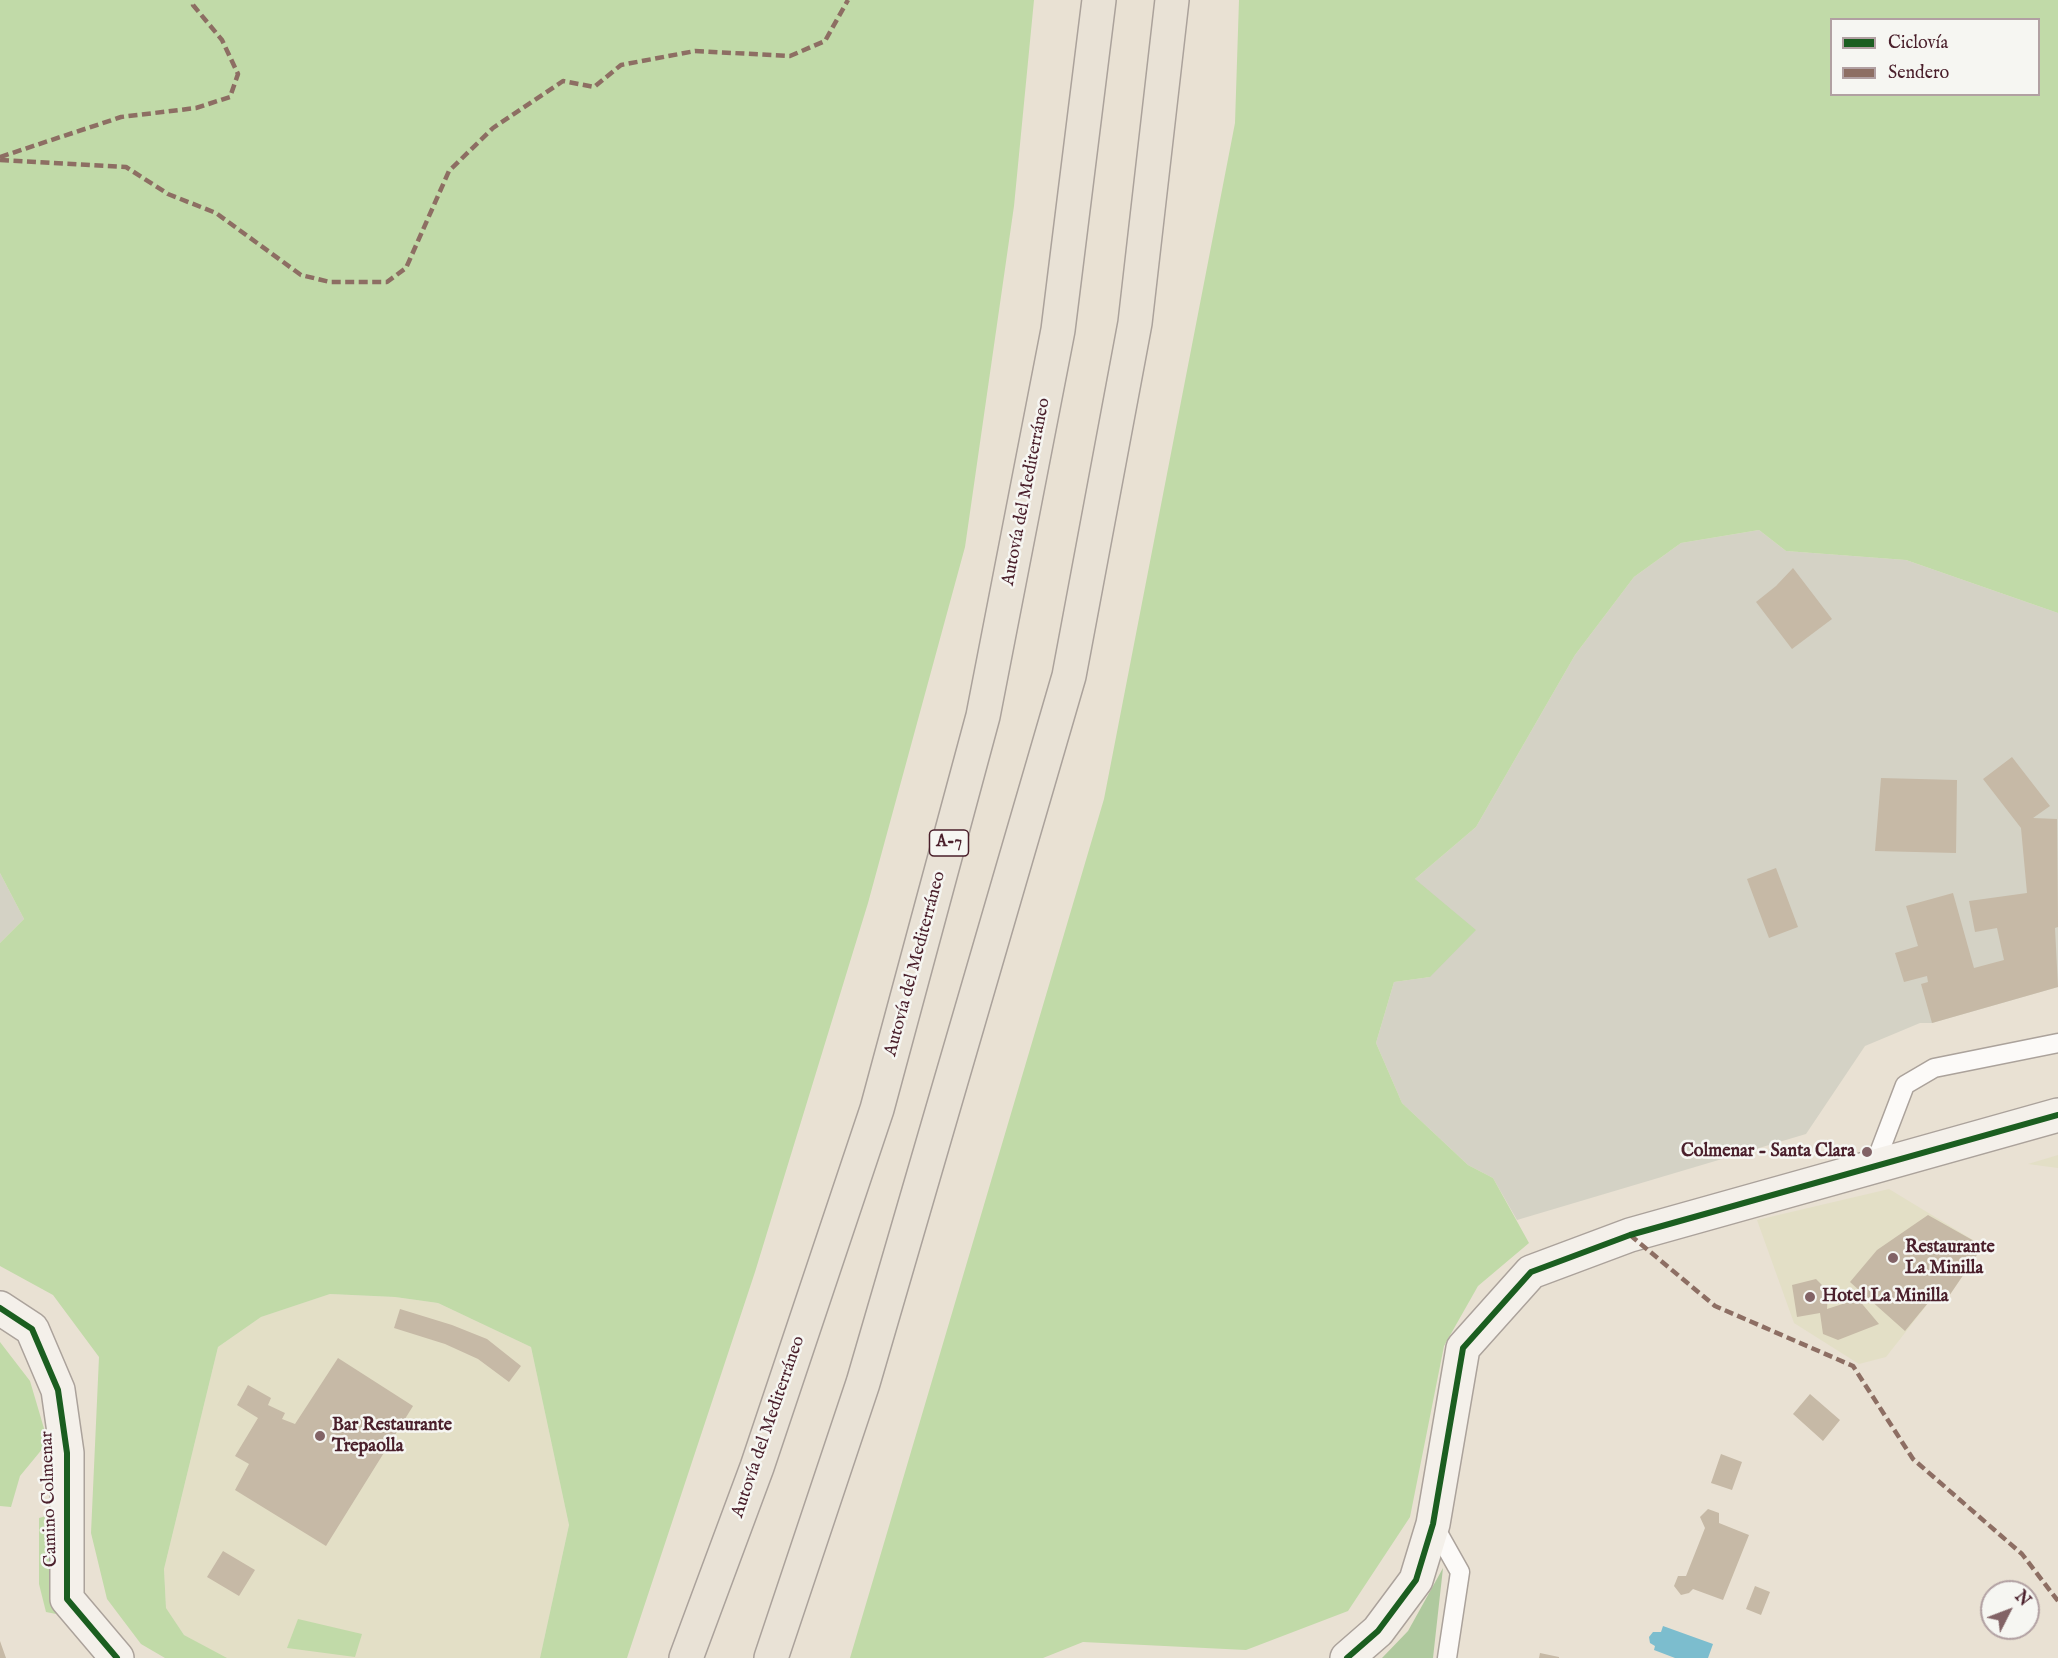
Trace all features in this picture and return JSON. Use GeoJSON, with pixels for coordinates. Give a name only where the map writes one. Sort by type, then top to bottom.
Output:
{"type":"FeatureCollection","features":[{"type":"Feature","properties":{"kind":"highway","name":"Autovía del Mediterráneo"},"geometry":{"type":"LineString","coordinates":[[686,1658],[757,1467],[877,1109],[983,716],[1058,330],[1099,0]]}},
{"type":"Feature","properties":{"kind":"highway"},"geometry":{"type":"LineString","coordinates":[[771,1658],[863,1383],[1069,675],[1135,324],[1172,0]]}},
{"type":"Feature","properties":{"kind":"main road"},"geometry":{"type":"LineString","coordinates":[[1347,1658],[1378,1631],[1416,1580],[1433,1524],[1463,1348],[1531,1272],[1630,1235],[2058,1115]]}},
{"type":"Feature","properties":{"kind":"main road","name":"Camino Colmenar"},"geometry":{"type":"LineString","coordinates":[[0,1308],[32,1329],[58,1390],[67,1453],[67,1599],[117,1658]]}},
{"type":"Feature","properties":{"kind":"lane"},"geometry":{"type":"LineString","coordinates":[[1874,1166],[1905,1085],[1934,1068],[2058,1043]]}},
{"type":"Feature","properties":{"kind":"lane"},"geometry":{"type":"LineString","coordinates":[[1433,1524],[1460,1572],[1447,1658]]}},
{"type":"Feature","properties":{"kind":"shaded area"},"geometry":{"type":"Polygon","coordinates":[[[1759,530],[1786,551],[1906,560],[2058,613],[2058,987],[1932,1023],[1920,1023],[1865,1046],[1806,1134],[1517,1220],[1493,1178],[1468,1165],[1402,1103],[1376,1043],[1394,982],[1430,977],[1415,879],[1476,827],[1575,655],[1634,577],[1681,543],[1759,530]]]}},
{"type":"Feature","properties":{"kind":"shaded area"},"geometry":{"type":"Polygon","coordinates":[[[0,873],[24,919],[0,943],[0,873]]]}},
{"type":"Feature","properties":{"kind":"shaded area"},"geometry":{"type":"Polygon","coordinates":[[[2058,1155],[2058,1168],[2028,1164],[2058,1155]]]}},
{"type":"Feature","properties":{"kind":"shaded area"},"geometry":{"type":"Polygon","coordinates":[[[1889,1189],[1983,1246],[1947,1299],[1937,1292],[1886,1357],[1859,1364],[1794,1323],[1757,1220],[1889,1189]]]}},
{"type":"Feature","properties":{"kind":"shaded area"},"geometry":{"type":"Polygon","coordinates":[[[330,1294],[395,1297],[438,1303],[531,1347],[569,1525],[540,1658],[225,1658],[184,1635],[166,1608],[164,1569],[218,1347],[261,1317],[330,1294]]]}},
{"type":"Feature","properties":{"kind":"green space"},"geometry":{"type":"Polygon","coordinates":[[[0,0],[1034,0],[1014,206],[965,547],[868,903],[755,1272],[627,1658],[540,1658],[569,1525],[531,1347],[438,1303],[395,1297],[330,1294],[261,1317],[218,1347],[164,1569],[166,1608],[184,1635],[227,1658],[165,1658],[141,1644],[107,1599],[91,1533],[99,1357],[53,1295],[0,1266],[0,943],[24,919],[0,873],[0,0]]]}},
{"type":"Feature","properties":{"kind":"green space"},"geometry":{"type":"Polygon","coordinates":[[[1239,0],[2058,0],[2058,613],[1906,560],[1786,551],[1759,530],[1681,543],[1634,577],[1575,655],[1476,827],[1415,879],[1476,930],[1430,977],[1394,982],[1376,1043],[1402,1103],[1468,1165],[1493,1178],[1529,1243],[1478,1286],[1444,1346],[1410,1517],[1348,1611],[1246,1650],[1083,1642],[1043,1658],[850,1658],[1104,799],[1235,123],[1239,0]]]}},
{"type":"Feature","properties":{"kind":"green space"},"geometry":{"type":"Polygon","coordinates":[[[0,1342],[30,1381],[48,1442],[20,1476],[11,1507],[0,1506],[0,1342]]]}},
{"type":"Feature","properties":{"kind":"green space"},"geometry":{"type":"Polygon","coordinates":[[[49,1515],[49,1587],[56,1614],[46,1612],[39,1584],[39,1518],[49,1515]]]}},
{"type":"Feature","properties":{"kind":"green space"},"geometry":{"type":"Polygon","coordinates":[[[1443,1568],[1433,1658],[1382,1658],[1408,1631],[1443,1568]]]}},
{"type":"Feature","properties":{"kind":"green space"},"geometry":{"type":"Polygon","coordinates":[[[298,1619],[362,1634],[355,1657],[287,1648],[298,1619]]]}},
{"type":"Feature","properties":{"kind":"water"},"geometry":{"type":"Polygon","coordinates":[[[1663,1626],[1713,1644],[1708,1658],[1675,1658],[1654,1650],[1655,1646],[1650,1643],[1649,1637],[1653,1632],[1661,1632],[1663,1626]]]}},
{"type":"Feature","properties":{"kind":"building"},"geometry":{"type":"Polygon","coordinates":[[[1793,568],[1832,619],[1792,649],[1756,602],[1793,568]]]}},
{"type":"Feature","properties":{"kind":"building"},"geometry":{"type":"Polygon","coordinates":[[[2012,757],[2050,806],[2033,818],[2057,819],[2058,927],[2055,928],[2058,987],[1932,1023],[1921,984],[1928,982],[1927,976],[1904,982],[1895,953],[1918,946],[1906,906],[1953,893],[1974,968],[2004,960],[1997,928],[1975,932],[1969,901],[2027,893],[2021,828],[1983,779],[2012,757]]]}},
{"type":"Feature","properties":{"kind":"building"},"geometry":{"type":"Polygon","coordinates":[[[1881,778],[1957,780],[1956,853],[1875,851],[1881,778]]]}},
{"type":"Feature","properties":{"kind":"building"},"geometry":{"type":"Polygon","coordinates":[[[1776,868],[1798,927],[1769,938],[1747,879],[1776,868]]]}},
{"type":"Feature","properties":{"kind":"building"},"geometry":{"type":"Polygon","coordinates":[[[1928,1215],[1983,1246],[1947,1299],[1937,1292],[1905,1331],[1850,1282],[1877,1250],[1928,1215]]]}},
{"type":"Feature","properties":{"kind":"building"},"geometry":{"type":"Polygon","coordinates":[[[1816,1279],[1828,1291],[1827,1309],[1858,1299],[1879,1324],[1838,1340],[1823,1334],[1820,1313],[1797,1317],[1792,1285],[1816,1279]]]}},
{"type":"Feature","properties":{"kind":"building"},"geometry":{"type":"Polygon","coordinates":[[[400,1309],[452,1325],[487,1339],[521,1366],[509,1382],[478,1359],[445,1344],[394,1328],[400,1309]]]}},
{"type":"Feature","properties":{"kind":"building"},"geometry":{"type":"Polygon","coordinates":[[[338,1358],[413,1406],[326,1546],[235,1490],[249,1464],[235,1456],[258,1418],[237,1405],[248,1385],[271,1398],[268,1405],[285,1413],[282,1419],[295,1424],[338,1358]]]}},
{"type":"Feature","properties":{"kind":"building"},"geometry":{"type":"Polygon","coordinates":[[[1810,1394],[1840,1420],[1823,1441],[1793,1414],[1810,1394]]]}},
{"type":"Feature","properties":{"kind":"building"},"geometry":{"type":"Polygon","coordinates":[[[1721,1454],[1742,1462],[1732,1490],[1711,1483],[1721,1454]]]}},
{"type":"Feature","properties":{"kind":"building"},"geometry":{"type":"Polygon","coordinates":[[[1708,1509],[1719,1513],[1719,1523],[1749,1535],[1723,1600],[1693,1589],[1681,1595],[1674,1586],[1678,1576],[1686,1576],[1705,1528],[1700,1517],[1708,1509]]]}},
{"type":"Feature","properties":{"kind":"building"},"geometry":{"type":"Polygon","coordinates":[[[223,1551],[255,1570],[239,1596],[207,1577],[223,1551]]]}},
{"type":"Feature","properties":{"kind":"building"},"geometry":{"type":"Polygon","coordinates":[[[1755,1586],[1770,1592],[1761,1615],[1746,1609],[1755,1586]]]}},
{"type":"Feature","properties":{"kind":"building"},"geometry":{"type":"Polygon","coordinates":[[[0,1641],[6,1658],[0,1658],[0,1641]]]}},
{"type":"Feature","properties":{"kind":"building"},"geometry":{"type":"Polygon","coordinates":[[[1540,1653],[1559,1657],[1559,1658],[1539,1658],[1540,1653]]]}},
{"type":"Feature","properties":{"kind":"marked path"},"geometry":{"type":"LineString","coordinates":[[0,157],[121,117],[196,108],[230,97],[238,74],[222,40],[193,5],[193,0]]}},
{"type":"Feature","properties":{"kind":"marked path"},"geometry":{"type":"LineString","coordinates":[[0,160],[126,167],[168,194],[216,213],[301,275],[330,282],[387,282],[406,268],[449,171],[493,128],[563,81],[594,87],[621,65],[695,51],[790,56],[825,41],[848,0]]}},
{"type":"Feature","properties":{"kind":"marked path"},"geometry":{"type":"LineString","coordinates":[[1630,1235],[1715,1306],[1853,1366],[1913,1459],[2022,1554],[2058,1601]]}},
{"type":"Feature","properties":{"kind":"cycle path"},"geometry":{"type":"LineString","coordinates":[[1347,1658],[1378,1631],[1416,1580],[1433,1524],[1463,1348],[1531,1272],[1630,1235],[2058,1115]]}},
{"type":"Feature","properties":{"kind":"cycle path"},"geometry":{"type":"LineString","coordinates":[[0,1308],[32,1329],[58,1390],[67,1453],[67,1599],[117,1658]]}},
{"type":"Feature","properties":{"kind":"place","name":"Colmenar - Santa Clara"},"geometry":{"type":"Point","coordinates":[1867,1152]}},
{"type":"Feature","properties":{"kind":"place","name":"Restaurante La Minilla"},"geometry":{"type":"Point","coordinates":[1893,1258]}},
{"type":"Feature","properties":{"kind":"place","name":"Hotel La Minilla"},"geometry":{"type":"Point","coordinates":[1810,1297]}},
{"type":"Feature","properties":{"kind":"place","name":"Bar Restaurante Trepaolla"},"geometry":{"type":"Point","coordinates":[320,1436]}}]}
